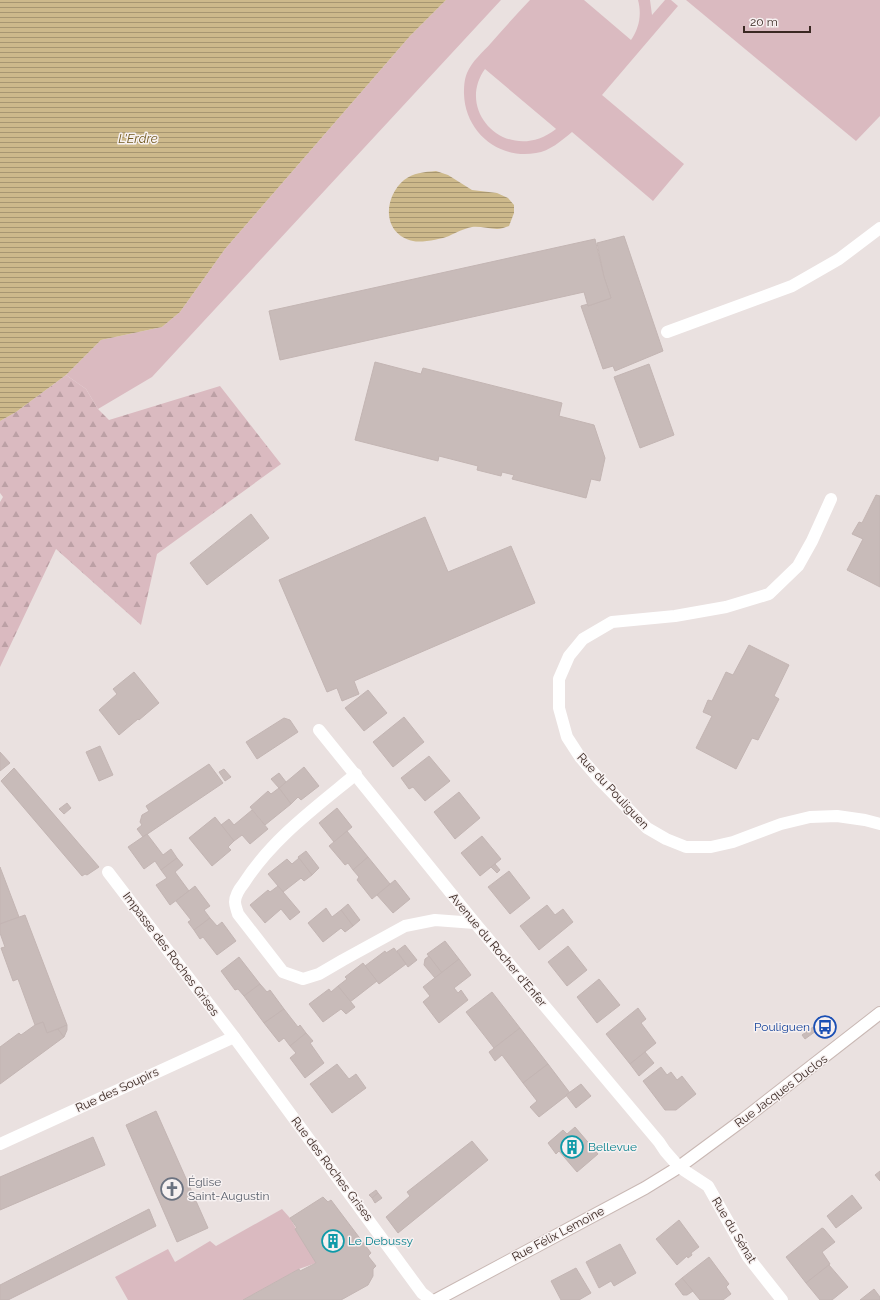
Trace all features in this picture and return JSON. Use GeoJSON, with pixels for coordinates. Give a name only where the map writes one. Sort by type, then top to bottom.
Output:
{"type":"FeatureCollection","features":[{"type":"Feature","properties":{"kind":"street"},"geometry":{"type":"LineString","coordinates":[[668,332],[792,286],[839,259],[880,228]]}},
{"type":"Feature","properties":{"kind":"street","name":"Rue du Pouliguen"},"geometry":{"type":"LineString","coordinates":[[831,499],[812,542],[798,566],[769,594],[726,607],[675,616],[612,622],[583,639],[569,656],[559,679],[559,708],[567,737],[580,757],[600,780],[648,828],[666,839],[686,847],[711,847],[733,842],[781,824],[810,817],[837,816],[880,824]]}},
{"type":"Feature","properties":{"kind":"street","name":"Avenue du Rocher d'Enfer"},"geometry":{"type":"LineString","coordinates":[[319,730],[475,923],[679,1167]]}},
{"type":"Feature","properties":{"kind":"street"},"geometry":{"type":"LineString","coordinates":[[356,774],[303,817],[250,873],[237,892],[234,902],[238,914],[283,972],[303,979],[319,974],[405,926],[435,920],[475,923]]}},
{"type":"Feature","properties":{"kind":"street","name":"Impasse des Roches Grises"},"geometry":{"type":"LineString","coordinates":[[108,872],[234,1037]]}},
{"type":"Feature","properties":{"kind":"street","name":"Rue Jacques Duclos"},"geometry":{"type":"LineString","coordinates":[[679,1167],[769,1101],[880,1013]]}},
{"type":"Feature","properties":{"kind":"street","name":"Rue des Soupirs"},"geometry":{"type":"LineString","coordinates":[[0,1144],[234,1037]]}},
{"type":"Feature","properties":{"kind":"street","name":"Rue des Roches Grises"},"geometry":{"type":"LineString","coordinates":[[234,1037],[422,1292],[431,1300]]}},
{"type":"Feature","properties":{"kind":"street","name":"Rue Félix Lemoine"},"geometry":{"type":"LineString","coordinates":[[436,1300],[645,1188],[679,1167]]}},
{"type":"Feature","properties":{"kind":"street","name":"Rue du Sénat"},"geometry":{"type":"LineString","coordinates":[[679,1167],[708,1186],[748,1257],[782,1300]]}},
{"type":"Feature","properties":{"kind":"green space"},"geometry":{"type":"Polygon","coordinates":[[[446,0],[501,0],[152,377],[98,409],[86,389],[66,375],[101,340],[162,327],[180,312],[225,249],[410,36],[446,0]]]}},
{"type":"Feature","properties":{"kind":"green space"},"geometry":{"type":"Polygon","coordinates":[[[530,0],[584,0],[631,40],[639,21],[640,11],[638,0],[650,0],[652,15],[665,0],[671,0],[678,6],[602,95],[684,164],[653,201],[572,132],[546,150],[536,153],[522,154],[509,152],[486,140],[477,131],[470,120],[464,94],[467,73],[478,57],[530,0]],[[485,69],[477,85],[476,102],[481,117],[491,129],[505,138],[521,141],[538,139],[556,129],[485,69]]]}},
{"type":"Feature","properties":{"kind":"green space"},"geometry":{"type":"Polygon","coordinates":[[[686,0],[880,0],[880,116],[856,141],[686,0]]]}},
{"type":"Feature","properties":{"kind":"green space"},"geometry":{"type":"Polygon","coordinates":[[[66,375],[86,389],[98,409],[109,420],[220,386],[281,464],[157,554],[141,625],[56,549],[0,667],[0,502],[3,497],[0,493],[0,421],[16,412],[66,375]]]}},
{"type":"Feature","properties":{"kind":"green space"},"geometry":{"type":"Polygon","coordinates":[[[282,1209],[290,1218],[316,1263],[299,1269],[243,1300],[128,1300],[115,1277],[168,1249],[175,1262],[210,1241],[216,1246],[282,1209]]]}},
{"type":"Feature","properties":{"kind":"water","name":"L'Erdre"},"geometry":{"type":"Polygon","coordinates":[[[0,0],[446,0],[410,36],[225,249],[180,312],[162,327],[101,340],[66,375],[16,412],[0,421],[0,0]]]}},
{"type":"Feature","properties":{"kind":"water"},"geometry":{"type":"Polygon","coordinates":[[[436,171],[448,175],[472,190],[497,193],[508,198],[514,205],[514,213],[509,226],[497,229],[472,227],[446,237],[426,241],[413,241],[403,237],[396,231],[391,223],[389,205],[392,196],[397,188],[407,178],[419,173],[436,171]]]}},
{"type":"Feature","properties":{"kind":"building"},"geometry":{"type":"Polygon","coordinates":[[[624,236],[663,351],[615,371],[613,366],[603,369],[581,306],[588,304],[588,306],[611,298],[604,277],[597,243],[624,236]]]}},
{"type":"Feature","properties":{"kind":"building"},"geometry":{"type":"Polygon","coordinates":[[[595,239],[604,277],[611,298],[588,306],[584,292],[280,360],[269,311],[595,239]]]}},
{"type":"Feature","properties":{"kind":"building"},"geometry":{"type":"Polygon","coordinates":[[[375,362],[421,374],[423,368],[562,403],[559,416],[594,425],[605,458],[600,481],[591,479],[586,498],[512,479],[514,475],[502,472],[501,476],[477,470],[478,466],[439,456],[438,461],[355,440],[375,362]]]}},
{"type":"Feature","properties":{"kind":"building"},"geometry":{"type":"Polygon","coordinates":[[[649,364],[674,435],[640,448],[614,377],[649,364]]]}},
{"type":"Feature","properties":{"kind":"building"},"geometry":{"type":"Polygon","coordinates":[[[876,495],[880,496],[880,587],[847,570],[863,539],[852,534],[859,522],[862,523],[876,495]]]}},
{"type":"Feature","properties":{"kind":"building"},"geometry":{"type":"Polygon","coordinates":[[[251,514],[269,538],[207,585],[190,563],[251,514]]]}},
{"type":"Feature","properties":{"kind":"building"},"geometry":{"type":"Polygon","coordinates":[[[425,517],[448,572],[511,546],[535,603],[354,681],[359,694],[342,701],[337,688],[327,692],[279,580],[425,517]]]}},
{"type":"Feature","properties":{"kind":"building"},"geometry":{"type":"Polygon","coordinates":[[[749,645],[789,665],[774,696],[779,699],[758,740],[752,738],[736,769],[696,748],[712,716],[703,712],[708,700],[712,701],[726,672],[733,675],[749,645]]]}},
{"type":"Feature","properties":{"kind":"building"},"geometry":{"type":"Polygon","coordinates":[[[134,672],[159,703],[119,735],[99,710],[117,694],[113,689],[134,672]]]}},
{"type":"Feature","properties":{"kind":"building"},"geometry":{"type":"Polygon","coordinates":[[[368,690],[387,713],[364,731],[345,708],[368,690]]]}},
{"type":"Feature","properties":{"kind":"building"},"geometry":{"type":"Polygon","coordinates":[[[404,717],[424,742],[393,767],[373,742],[404,717]]]}},
{"type":"Feature","properties":{"kind":"building"},"geometry":{"type":"Polygon","coordinates":[[[284,718],[290,720],[298,732],[257,759],[246,742],[284,718]]]}},
{"type":"Feature","properties":{"kind":"building"},"geometry":{"type":"Polygon","coordinates":[[[100,746],[113,775],[99,781],[86,752],[100,746]]]}},
{"type":"Feature","properties":{"kind":"building"},"geometry":{"type":"Polygon","coordinates":[[[0,752],[10,763],[0,771],[0,752]]]}},
{"type":"Feature","properties":{"kind":"building"},"geometry":{"type":"Polygon","coordinates":[[[429,756],[450,781],[425,801],[413,787],[409,789],[401,778],[429,756]]]}},
{"type":"Feature","properties":{"kind":"building"},"geometry":{"type":"Polygon","coordinates":[[[209,764],[223,783],[143,837],[137,829],[142,825],[140,822],[142,815],[149,811],[146,806],[209,764]]]}},
{"type":"Feature","properties":{"kind":"building"},"geometry":{"type":"Polygon","coordinates":[[[304,767],[319,786],[301,800],[298,797],[291,804],[279,788],[304,767]]]}},
{"type":"Feature","properties":{"kind":"building"},"geometry":{"type":"Polygon","coordinates":[[[14,768],[99,867],[87,875],[85,874],[82,876],[1,781],[14,768]]]}},
{"type":"Feature","properties":{"kind":"building"},"geometry":{"type":"Polygon","coordinates":[[[224,769],[231,777],[225,781],[219,772],[224,769]]]}},
{"type":"Feature","properties":{"kind":"building"},"geometry":{"type":"Polygon","coordinates":[[[279,773],[286,782],[279,788],[271,779],[279,773]]]}},
{"type":"Feature","properties":{"kind":"building"},"geometry":{"type":"Polygon","coordinates":[[[279,788],[291,804],[265,825],[250,807],[268,791],[271,794],[279,788]]]}},
{"type":"Feature","properties":{"kind":"building"},"geometry":{"type":"Polygon","coordinates":[[[459,792],[480,818],[455,839],[434,812],[459,792]]]}},
{"type":"Feature","properties":{"kind":"building"},"geometry":{"type":"Polygon","coordinates":[[[67,803],[71,808],[64,814],[59,809],[67,803]]]}},
{"type":"Feature","properties":{"kind":"building"},"geometry":{"type":"Polygon","coordinates":[[[337,808],[352,827],[334,842],[319,823],[337,808]]]}},
{"type":"Feature","properties":{"kind":"building"},"geometry":{"type":"Polygon","coordinates":[[[252,810],[268,829],[250,844],[242,835],[234,841],[221,825],[229,819],[234,825],[252,810]]]}},
{"type":"Feature","properties":{"kind":"building"},"geometry":{"type":"Polygon","coordinates":[[[215,817],[234,841],[228,847],[231,850],[212,866],[189,838],[215,817]]]}},
{"type":"Feature","properties":{"kind":"building"},"geometry":{"type":"Polygon","coordinates":[[[347,831],[368,857],[353,870],[348,863],[345,865],[329,846],[347,831]]]}},
{"type":"Feature","properties":{"kind":"building"},"geometry":{"type":"Polygon","coordinates":[[[147,834],[163,855],[171,849],[177,858],[161,870],[155,861],[144,869],[128,847],[147,834]]]}},
{"type":"Feature","properties":{"kind":"building"},"geometry":{"type":"Polygon","coordinates":[[[482,836],[501,859],[480,876],[461,853],[482,836]]]}},
{"type":"Feature","properties":{"kind":"building"},"geometry":{"type":"Polygon","coordinates":[[[306,851],[319,868],[312,875],[298,857],[306,851]]]}},
{"type":"Feature","properties":{"kind":"building"},"geometry":{"type":"Polygon","coordinates":[[[368,857],[390,884],[372,899],[357,880],[359,877],[353,870],[368,857]]]}},
{"type":"Feature","properties":{"kind":"building"},"geometry":{"type":"Polygon","coordinates":[[[177,858],[183,865],[175,872],[189,891],[170,905],[156,885],[167,878],[161,870],[177,858]]]}},
{"type":"Feature","properties":{"kind":"building"},"geometry":{"type":"Polygon","coordinates":[[[299,858],[312,875],[304,881],[301,878],[283,892],[268,874],[287,859],[292,864],[299,858]]]}},
{"type":"Feature","properties":{"kind":"building"},"geometry":{"type":"Polygon","coordinates":[[[495,864],[500,870],[497,873],[491,867],[495,864]]]}},
{"type":"Feature","properties":{"kind":"building"},"geometry":{"type":"Polygon","coordinates":[[[0,867],[19,917],[0,924],[0,867]]]}},
{"type":"Feature","properties":{"kind":"building"},"geometry":{"type":"Polygon","coordinates":[[[509,871],[530,898],[510,914],[488,887],[509,871]]]}},
{"type":"Feature","properties":{"kind":"building"},"geometry":{"type":"Polygon","coordinates":[[[395,880],[410,899],[393,913],[377,895],[395,880]]]}},
{"type":"Feature","properties":{"kind":"building"},"geometry":{"type":"Polygon","coordinates":[[[195,886],[210,906],[204,910],[210,918],[194,930],[188,922],[191,920],[176,901],[195,886]]]}},
{"type":"Feature","properties":{"kind":"building"},"geometry":{"type":"Polygon","coordinates":[[[278,886],[300,912],[290,920],[281,909],[265,923],[250,905],[268,890],[270,892],[278,886]]]}},
{"type":"Feature","properties":{"kind":"building"},"geometry":{"type":"Polygon","coordinates":[[[348,904],[360,920],[353,926],[341,910],[348,904]]]}},
{"type":"Feature","properties":{"kind":"building"},"geometry":{"type":"Polygon","coordinates":[[[547,905],[555,915],[563,909],[573,922],[539,950],[520,926],[547,905]]]}},
{"type":"Feature","properties":{"kind":"building"},"geometry":{"type":"Polygon","coordinates":[[[326,908],[332,917],[341,910],[353,926],[345,932],[341,928],[323,942],[308,923],[326,908]]]}},
{"type":"Feature","properties":{"kind":"building"},"geometry":{"type":"Polygon","coordinates":[[[25,915],[67,1025],[47,1033],[43,1022],[35,1025],[18,979],[13,981],[1,948],[5,947],[0,933],[0,924],[25,915]]]}},
{"type":"Feature","properties":{"kind":"building"},"geometry":{"type":"Polygon","coordinates":[[[210,918],[217,926],[222,922],[236,941],[217,955],[203,937],[200,939],[194,930],[210,918]]]}},
{"type":"Feature","properties":{"kind":"building"},"geometry":{"type":"Polygon","coordinates":[[[445,941],[459,959],[442,973],[427,954],[445,941]]]}},
{"type":"Feature","properties":{"kind":"building"},"geometry":{"type":"Polygon","coordinates":[[[405,945],[417,960],[408,967],[397,951],[405,945]]]}},
{"type":"Feature","properties":{"kind":"building"},"geometry":{"type":"Polygon","coordinates":[[[568,946],[587,970],[567,986],[548,962],[568,946]]]}},
{"type":"Feature","properties":{"kind":"building"},"geometry":{"type":"Polygon","coordinates":[[[394,948],[406,964],[379,984],[365,966],[385,951],[386,953],[394,948]]]}},
{"type":"Feature","properties":{"kind":"building"},"geometry":{"type":"Polygon","coordinates":[[[429,956],[442,973],[435,978],[424,965],[425,959],[429,956]]]}},
{"type":"Feature","properties":{"kind":"building"},"geometry":{"type":"Polygon","coordinates":[[[239,957],[260,984],[244,996],[238,989],[235,990],[221,971],[239,957]]]}},
{"type":"Feature","properties":{"kind":"building"},"geometry":{"type":"Polygon","coordinates":[[[459,959],[471,975],[454,988],[458,993],[461,990],[468,1000],[439,1023],[423,1002],[430,996],[423,987],[459,959]]]}},
{"type":"Feature","properties":{"kind":"building"},"geometry":{"type":"Polygon","coordinates":[[[363,963],[377,981],[350,1002],[338,986],[347,979],[345,977],[363,963]]]}},
{"type":"Feature","properties":{"kind":"building"},"geometry":{"type":"Polygon","coordinates":[[[599,979],[620,1005],[597,1023],[577,997],[599,979]]]}},
{"type":"Feature","properties":{"kind":"building"},"geometry":{"type":"Polygon","coordinates":[[[260,984],[267,992],[270,990],[284,1009],[264,1023],[244,996],[260,984]]]}},
{"type":"Feature","properties":{"kind":"building"},"geometry":{"type":"Polygon","coordinates":[[[338,986],[355,1007],[346,1014],[341,1009],[323,1022],[309,1004],[329,989],[331,992],[338,986]]]}},
{"type":"Feature","properties":{"kind":"building"},"geometry":{"type":"Polygon","coordinates":[[[492,992],[520,1028],[494,1048],[466,1012],[492,992]]]}},
{"type":"Feature","properties":{"kind":"building"},"geometry":{"type":"Polygon","coordinates":[[[638,1008],[646,1019],[641,1023],[656,1043],[630,1064],[606,1034],[638,1008]]]}},
{"type":"Feature","properties":{"kind":"building"},"geometry":{"type":"Polygon","coordinates":[[[284,1009],[298,1027],[300,1025],[306,1033],[290,1046],[284,1038],[279,1042],[264,1023],[284,1009]]]}},
{"type":"Feature","properties":{"kind":"building"},"geometry":{"type":"Polygon","coordinates":[[[43,1022],[47,1033],[58,1029],[64,1037],[0,1084],[0,1047],[19,1033],[21,1035],[35,1025],[43,1022]]]}},
{"type":"Feature","properties":{"kind":"building"},"geometry":{"type":"Polygon","coordinates":[[[67,1025],[67,1030],[64,1037],[58,1029],[67,1025]]]}},
{"type":"Feature","properties":{"kind":"building"},"geometry":{"type":"Polygon","coordinates":[[[813,1027],[816,1031],[805,1039],[802,1035],[813,1027]]]}},
{"type":"Feature","properties":{"kind":"building"},"geometry":{"type":"Polygon","coordinates":[[[520,1028],[548,1064],[523,1083],[502,1055],[495,1061],[489,1052],[520,1028]]]}},
{"type":"Feature","properties":{"kind":"building"},"geometry":{"type":"Polygon","coordinates":[[[306,1033],[313,1041],[310,1043],[324,1063],[305,1078],[290,1058],[296,1053],[290,1046],[306,1033]]]}},
{"type":"Feature","properties":{"kind":"building"},"geometry":{"type":"Polygon","coordinates":[[[645,1052],[654,1063],[639,1076],[630,1064],[645,1052]]]}},
{"type":"Feature","properties":{"kind":"building"},"geometry":{"type":"Polygon","coordinates":[[[337,1064],[349,1079],[356,1074],[366,1088],[332,1113],[310,1084],[337,1064]]]}},
{"type":"Feature","properties":{"kind":"building"},"geometry":{"type":"Polygon","coordinates":[[[548,1064],[570,1093],[539,1117],[530,1107],[537,1101],[523,1083],[548,1064]]]}},
{"type":"Feature","properties":{"kind":"building"},"geometry":{"type":"Polygon","coordinates":[[[661,1067],[667,1075],[671,1072],[677,1080],[682,1076],[696,1094],[676,1110],[665,1110],[643,1081],[661,1067]]]}},
{"type":"Feature","properties":{"kind":"building"},"geometry":{"type":"Polygon","coordinates":[[[581,1084],[591,1096],[576,1108],[566,1095],[581,1084]]]}},
{"type":"Feature","properties":{"kind":"building","name":"Église Saint-Augustin"},"geometry":{"type":"Polygon","coordinates":[[[156,1111],[208,1228],[177,1242],[126,1125],[156,1111]]]}},
{"type":"Feature","properties":{"kind":"building","name":"Bellevue"},"geometry":{"type":"Polygon","coordinates":[[[575,1127],[598,1154],[577,1172],[559,1151],[556,1154],[548,1143],[563,1130],[567,1134],[575,1127]]]}},
{"type":"Feature","properties":{"kind":"building"},"geometry":{"type":"Polygon","coordinates":[[[93,1137],[105,1165],[0,1210],[0,1177],[93,1137]]]}},
{"type":"Feature","properties":{"kind":"building"},"geometry":{"type":"Polygon","coordinates":[[[472,1141],[488,1160],[398,1233],[386,1217],[410,1196],[407,1192],[472,1141]]]}},
{"type":"Feature","properties":{"kind":"building"},"geometry":{"type":"Polygon","coordinates":[[[880,1171],[880,1181],[875,1175],[880,1171]]]}},
{"type":"Feature","properties":{"kind":"building"},"geometry":{"type":"Polygon","coordinates":[[[376,1190],[378,1193],[372,1198],[369,1195],[376,1190]]]}},
{"type":"Feature","properties":{"kind":"building"},"geometry":{"type":"Polygon","coordinates":[[[378,1193],[382,1198],[375,1203],[372,1198],[378,1193]]]}},
{"type":"Feature","properties":{"kind":"building"},"geometry":{"type":"Polygon","coordinates":[[[852,1195],[862,1208],[836,1228],[827,1216],[852,1195]]]}},
{"type":"Feature","properties":{"kind":"building","name":"Le Debussy"},"geometry":{"type":"Polygon","coordinates":[[[323,1197],[328,1202],[331,1200],[371,1253],[368,1256],[376,1266],[373,1269],[373,1276],[368,1285],[341,1300],[243,1300],[299,1269],[300,1271],[316,1263],[290,1218],[323,1197]]]}},
{"type":"Feature","properties":{"kind":"building"},"geometry":{"type":"Polygon","coordinates":[[[149,1209],[156,1226],[8,1300],[0,1300],[0,1285],[149,1209]]]}},
{"type":"Feature","properties":{"kind":"building"},"geometry":{"type":"Polygon","coordinates":[[[679,1220],[699,1247],[691,1253],[692,1255],[688,1258],[687,1256],[677,1265],[656,1239],[679,1220]]]}},
{"type":"Feature","properties":{"kind":"building"},"geometry":{"type":"Polygon","coordinates":[[[822,1228],[835,1242],[822,1252],[830,1264],[806,1283],[786,1257],[822,1228]]]}},
{"type":"Feature","properties":{"kind":"building"},"geometry":{"type":"Polygon","coordinates":[[[620,1244],[636,1273],[614,1286],[611,1281],[599,1288],[586,1262],[620,1244]]]}},
{"type":"Feature","properties":{"kind":"building"},"geometry":{"type":"Polygon","coordinates":[[[709,1257],[729,1284],[726,1287],[731,1294],[723,1300],[700,1300],[682,1278],[709,1257]]]}},
{"type":"Feature","properties":{"kind":"building"},"geometry":{"type":"Polygon","coordinates":[[[829,1265],[848,1287],[832,1300],[820,1300],[806,1283],[829,1265]]]}},
{"type":"Feature","properties":{"kind":"building"},"geometry":{"type":"Polygon","coordinates":[[[576,1268],[591,1293],[579,1300],[561,1300],[551,1281],[576,1268]]]}},
{"type":"Feature","properties":{"kind":"building"},"geometry":{"type":"Polygon","coordinates":[[[682,1278],[693,1291],[687,1295],[683,1295],[675,1284],[682,1278]]]}},
{"type":"Feature","properties":{"kind":"building"},"geometry":{"type":"Polygon","coordinates":[[[874,1289],[880,1297],[880,1300],[860,1300],[874,1289]]]}},
{"type":"Feature","properties":{"kind":"place","name":"Pouliguen"},"geometry":{"type":"Point","coordinates":[825,1027]}},
{"type":"Feature","properties":{"kind":"place","name":"Bellevue"},"geometry":{"type":"Point","coordinates":[572,1147]}},
{"type":"Feature","properties":{"kind":"place","name":"Église Saint-Augustin"},"geometry":{"type":"Point","coordinates":[172,1189]}},
{"type":"Feature","properties":{"kind":"place","name":"Le Debussy"},"geometry":{"type":"Point","coordinates":[333,1241]}}]}
